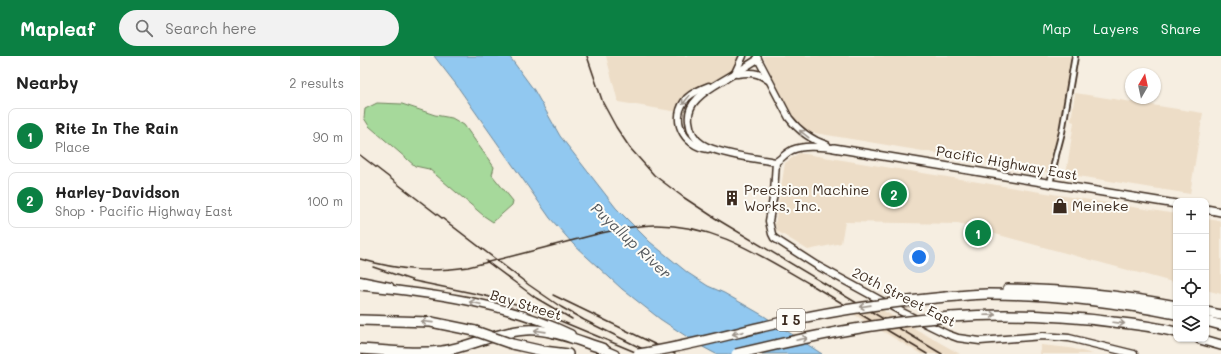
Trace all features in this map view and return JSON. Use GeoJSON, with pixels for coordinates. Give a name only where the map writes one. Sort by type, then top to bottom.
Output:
{"type":"FeatureCollection","features":[{"type":"Feature","properties":{"kind":"highway"},"geometry":{"type":"LineString","coordinates":[[988,294],[1002,289],[1062,291],[1108,294],[1173,305]]}},
{"type":"Feature","properties":{"kind":"highway","name":"I 5"},"geometry":{"type":"LineString","coordinates":[[638,354],[674,348],[816,315],[894,302],[946,297],[988,294],[1076,299],[1140,307],[1173,313]]}},
{"type":"Feature","properties":{"kind":"highway"},"geometry":{"type":"LineString","coordinates":[[1209,312],[1221,314]]}},
{"type":"Feature","properties":{"kind":"highway","name":"I 5"},"geometry":{"type":"LineString","coordinates":[[736,354],[829,333],[908,321],[994,314],[1055,316],[1130,324],[1173,331]]}},
{"type":"Feature","properties":{"kind":"highway"},"geometry":{"type":"LineString","coordinates":[[360,320],[424,321],[444,324],[475,331],[512,344],[543,351],[568,354]]}},
{"type":"Feature","properties":{"kind":"highway"},"geometry":{"type":"LineString","coordinates":[[1209,322],[1221,325]]}},
{"type":"Feature","properties":{"kind":"highway"},"geometry":{"type":"LineString","coordinates":[[360,349],[413,353],[437,352],[464,346],[510,332],[536,330],[557,334],[604,349]]}},
{"type":"Feature","properties":{"kind":"highway"},"geometry":{"type":"LineString","coordinates":[[1209,342],[1221,345]]}},
{"type":"Feature","properties":{"kind":"main road","name":"Pacific Highway East"},"geometry":{"type":"LineString","coordinates":[[834,148],[1173,204]]}},
{"type":"Feature","properties":{"kind":"main road"},"geometry":{"type":"LineString","coordinates":[[1209,210],[1221,212]]}},
{"type":"Feature","properties":{"kind":"main road","name":"Bay Street"},"geometry":{"type":"LineString","coordinates":[[360,286],[425,293],[524,315],[552,325],[615,354]]}},
{"type":"Feature","properties":{"kind":"street"},"geometry":{"type":"LineString","coordinates":[[734,75],[743,56]]}},
{"type":"Feature","properties":{"kind":"street"},"geometry":{"type":"LineString","coordinates":[[1050,184],[1062,132],[1075,56]]}},
{"type":"Feature","properties":{"kind":"street"},"geometry":{"type":"LineString","coordinates":[[758,58],[783,109],[794,125],[808,137],[834,148],[798,148],[776,162],[713,149],[700,148],[689,142],[682,132],[679,124],[681,107],[690,95],[734,75],[758,58]]}},
{"type":"Feature","properties":{"kind":"street"},"geometry":{"type":"LineString","coordinates":[[734,75],[748,72],[755,73],[762,75],[769,81]]}},
{"type":"Feature","properties":{"kind":"street"},"geometry":{"type":"LineString","coordinates":[[713,149],[703,144],[693,135],[690,127],[689,114],[696,99],[720,82]]}},
{"type":"Feature","properties":{"kind":"street","name":"20th Street East"},"geometry":{"type":"LineString","coordinates":[[776,162],[774,193],[769,221],[774,238],[816,265],[902,312],[935,329],[963,339],[988,340],[1042,336],[1062,337],[1134,354]]}},
{"type":"Feature","properties":{"kind":"street","name":"Bay Street"},"geometry":{"type":"LineString","coordinates":[[360,280],[425,293]]}},
{"type":"Feature","properties":{"kind":"shaded area"},"geometry":{"type":"Polygon","coordinates":[[[606,56],[741,56],[730,73],[722,78],[693,90],[678,112],[618,102],[606,56]]]}},
{"type":"Feature","properties":{"kind":"shaded area"},"geometry":{"type":"Polygon","coordinates":[[[763,56],[1071,56],[1059,130],[1048,172],[809,132],[793,121],[763,56]]]}},
{"type":"Feature","properties":{"kind":"shaded area"},"geometry":{"type":"Polygon","coordinates":[[[1075,93],[1125,101],[1125,104],[1145,104],[1203,113],[1190,194],[1066,174],[1074,122],[1071,121],[1075,93]]]}},
{"type":"Feature","properties":{"kind":"shaded area"},"geometry":{"type":"Polygon","coordinates":[[[799,153],[1173,214],[1173,282],[958,224],[845,222],[841,243],[808,250],[777,231],[775,225],[785,163],[799,153]]]}},
{"type":"Feature","properties":{"kind":"shaded area"},"geometry":{"type":"Polygon","coordinates":[[[1209,219],[1221,221],[1221,294],[1209,291],[1209,219]]]}},
{"type":"Feature","properties":{"kind":"shaded area"},"geometry":{"type":"Polygon","coordinates":[[[866,301],[960,354],[921,354],[848,311],[866,301]]]}},
{"type":"Feature","properties":{"kind":"shaded area"},"geometry":{"type":"Polygon","coordinates":[[[1041,345],[1070,348],[1093,354],[1040,354],[1041,345]]]}},
{"type":"Feature","properties":{"kind":"green space"},"geometry":{"type":"Polygon","coordinates":[[[377,103],[402,104],[435,115],[452,118],[464,125],[494,167],[492,175],[513,201],[512,205],[493,222],[429,169],[415,166],[369,126],[364,118],[365,109],[377,103]]]}},
{"type":"Feature","properties":{"kind":"water","name":"Puyallup River"},"geometry":{"type":"Polygon","coordinates":[[[434,56],[509,56],[534,90],[560,136],[616,208],[650,242],[688,273],[708,286],[724,293],[764,316],[822,354],[716,354],[660,319],[622,289],[574,245],[550,218],[455,83],[434,56]]]}},
{"type":"Feature","properties":{"kind":"railway"},"geometry":{"type":"LineString","coordinates":[[587,56],[603,103],[616,127],[630,148],[654,175],[683,197],[715,218],[942,354]]}},
{"type":"Feature","properties":{"kind":"railway"},"geometry":{"type":"LineString","coordinates":[[360,155],[529,285],[561,307],[653,354]]}},
{"type":"Feature","properties":{"kind":"railway"},"geometry":{"type":"LineString","coordinates":[[360,259],[401,268],[427,270],[453,269],[468,267],[622,229],[654,225],[676,226],[717,236],[754,252],[927,354]]}},
{"type":"Feature","properties":{"kind":"railway"},"geometry":{"type":"LineString","coordinates":[[486,261],[536,298],[572,319]]}},
{"type":"Feature","properties":{"kind":"railway"},"geometry":{"type":"LineString","coordinates":[[373,267],[414,281],[482,295],[527,307],[640,354]]}},
{"type":"Feature","properties":{"kind":"railway"},"geometry":{"type":"LineString","coordinates":[[553,295],[675,354]]}},
{"type":"Feature","properties":{"kind":"place","name":"Harley-Davidson"},"geometry":{"type":"Point","coordinates":[894,194]}},
{"type":"Feature","properties":{"kind":"place","name":"Precision Machine Works, Inc."},"geometry":{"type":"Point","coordinates":[732,198]}},
{"type":"Feature","properties":{"kind":"place","name":"Meineke"},"geometry":{"type":"Point","coordinates":[1060,206]}},
{"type":"Feature","properties":{"kind":"place","name":"Rite In The Rain"},"geometry":{"type":"Point","coordinates":[978,233]}}]}
